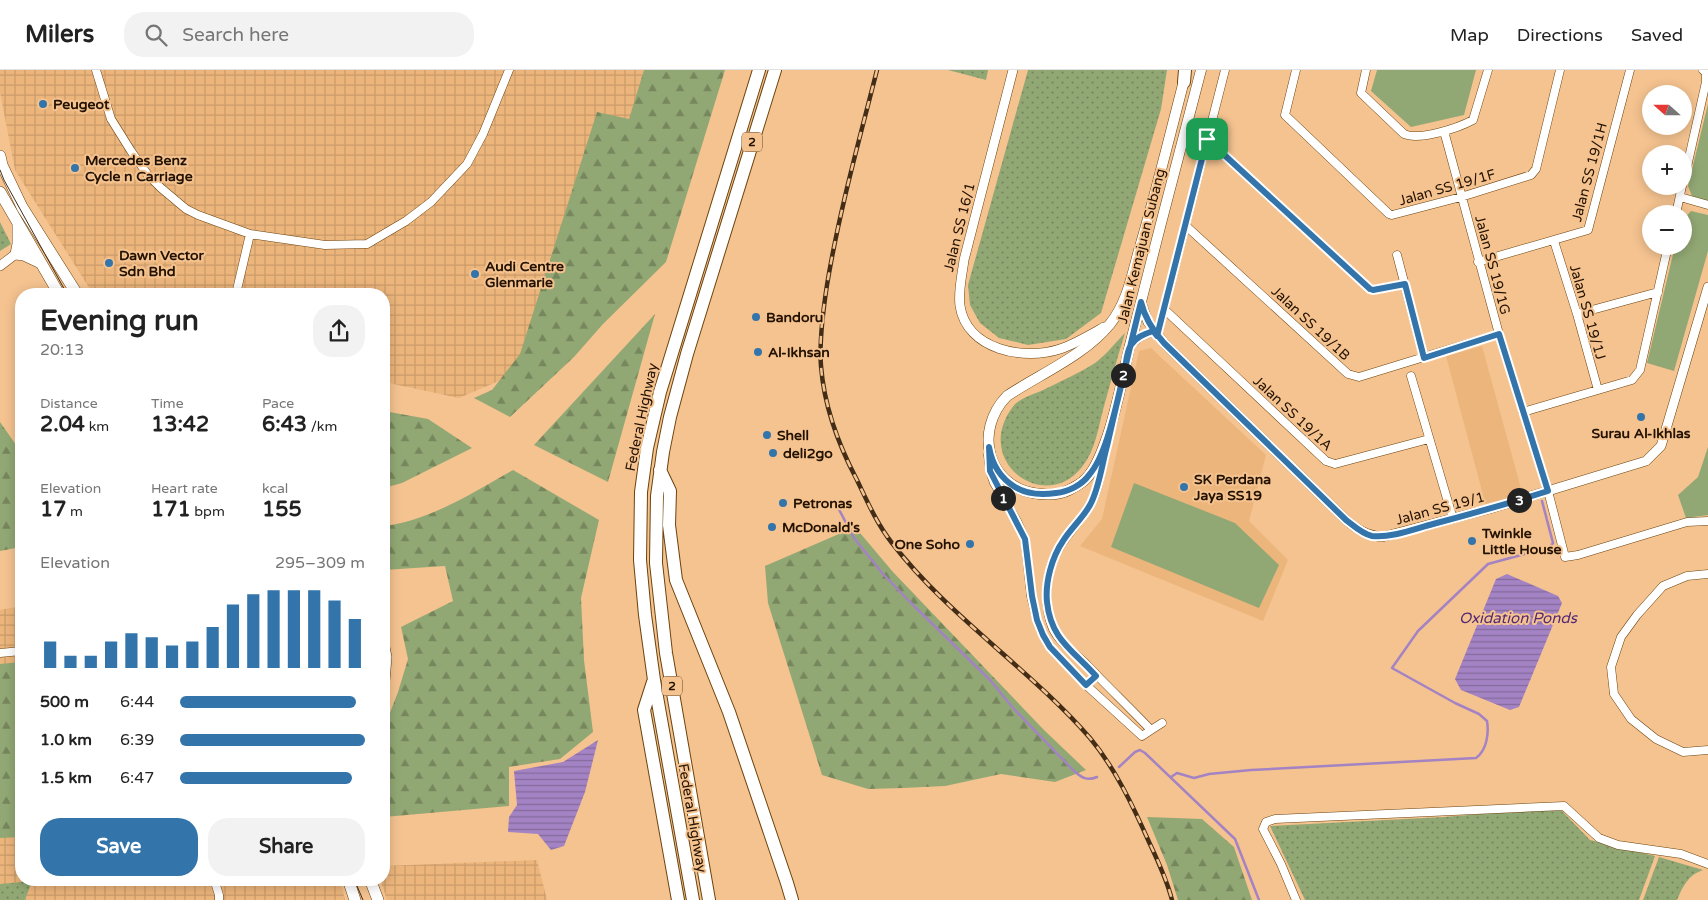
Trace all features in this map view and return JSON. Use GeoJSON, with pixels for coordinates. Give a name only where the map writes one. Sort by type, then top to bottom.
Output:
{"type":"FeatureCollection","features":[{"type":"Feature","properties":{"kind":"highway","name":"Federal Highway"},"geometry":{"type":"LineString","coordinates":[[693,900],[654,680],[645,615],[640,560],[641,492],[647,448],[672,350],[759,70]]}},
{"type":"Feature","properties":{"kind":"highway","name":"Federal Highway"},"geometry":{"type":"LineString","coordinates":[[709,900],[661,616],[656,563],[656,524],[660,470],[670,417],[687,354],[775,70]]}},
{"type":"Feature","properties":{"kind":"highway"},"geometry":{"type":"LineString","coordinates":[[660,470],[670,491],[669,525],[676,580],[729,712],[787,883],[791,900]]}},
{"type":"Feature","properties":{"kind":"highway"},"geometry":{"type":"LineString","coordinates":[[654,680],[644,710],[678,900]]}},
{"type":"Feature","properties":{"kind":"main road","name":"Jalan Kemajuan Subang"},"geometry":{"type":"LineString","coordinates":[[1185,74],[1147,223],[1120,309],[1110,324],[1095,340],[1019,388],[1004,400],[994,414],[988,441],[995,467],[1000,475],[1015,487],[1030,493],[1060,493],[1073,488],[1090,475],[1098,460],[1112,422],[1200,70]]}},
{"type":"Feature","properties":{"kind":"main road"},"geometry":{"type":"LineString","coordinates":[[0,156],[2,165],[22,207],[73,288]]}},
{"type":"Feature","properties":{"kind":"main road"},"geometry":{"type":"LineString","coordinates":[[0,192],[56,288]]}},
{"type":"Feature","properties":{"kind":"main road"},"geometry":{"type":"LineString","coordinates":[[18,223],[16,254],[24,255],[42,263]]}},
{"type":"Feature","properties":{"kind":"main road"},"geometry":{"type":"LineString","coordinates":[[350,886],[355,900]]}},
{"type":"Feature","properties":{"kind":"main road"},"geometry":{"type":"LineString","coordinates":[[373,886],[378,900]]}},
{"type":"Feature","properties":{"kind":"street"},"geometry":{"type":"LineString","coordinates":[[96,70],[111,119],[148,175],[189,211],[250,234],[325,245],[367,244],[406,221],[431,202],[465,166],[483,134],[509,70]]}},
{"type":"Feature","properties":{"kind":"street","name":"Jalan SS 16/1"},"geometry":{"type":"LineString","coordinates":[[1012,70],[964,260],[959,288],[960,308],[966,323],[985,343],[1026,354],[1044,353],[1060,349],[1110,324]]}},
{"type":"Feature","properties":{"kind":"street"},"geometry":{"type":"LineString","coordinates":[[1130,345],[1139,337],[1155,333],[1164,309],[1225,70]]}},
{"type":"Feature","properties":{"kind":"street","name":"Jalan SS 19/1F"},"geometry":{"type":"LineString","coordinates":[[1296,70],[1285,115],[1392,216],[1531,175],[1536,169],[1560,70]]}},
{"type":"Feature","properties":{"kind":"street"},"geometry":{"type":"LineString","coordinates":[[1366,70],[1361,93],[1404,134],[1410,137],[1444,131],[1473,120],[1488,70]]}},
{"type":"Feature","properties":{"kind":"street","name":"Jalan SS 19/1H"},"geometry":{"type":"LineString","coordinates":[[1478,262],[1588,230],[1630,70]]}},
{"type":"Feature","properties":{"kind":"street"},"geometry":{"type":"LineString","coordinates":[[1692,145],[1706,82],[1706,73],[1703,70]]}},
{"type":"Feature","properties":{"kind":"street","name":"Jalan SS 19/1G"},"geometry":{"type":"LineString","coordinates":[[1444,131],[1478,262],[1548,491],[1565,557],[1567,558],[1688,522],[1708,520]]}},
{"type":"Feature","properties":{"kind":"street"},"geometry":{"type":"LineString","coordinates":[[1207,139],[1370,289],[1405,284]]}},
{"type":"Feature","properties":{"kind":"street"},"geometry":{"type":"LineString","coordinates":[[1678,205],[1680,197],[1708,205]]}},
{"type":"Feature","properties":{"kind":"street","name":"Jalan SS 19/1B"},"geometry":{"type":"LineString","coordinates":[[1185,225],[1348,374],[1359,377],[1499,334]]}},
{"type":"Feature","properties":{"kind":"street"},"geometry":{"type":"LineString","coordinates":[[237,288],[250,234]]}},
{"type":"Feature","properties":{"kind":"street","name":"Jalan SS 19/1J"},"geometry":{"type":"LineString","coordinates":[[1554,241],[1598,390]]}},
{"type":"Feature","properties":{"kind":"street"},"geometry":{"type":"LineString","coordinates":[[0,266],[30,243]]}},
{"type":"Feature","properties":{"kind":"street"},"geometry":{"type":"LineString","coordinates":[[1397,255],[1424,358]]}},
{"type":"Feature","properties":{"kind":"street"},"geometry":{"type":"LineString","coordinates":[[1523,412],[1632,380],[1636,376],[1640,370],[1666,255]]}},
{"type":"Feature","properties":{"kind":"street","name":"Jalan SS 19/1"},"geometry":{"type":"LineString","coordinates":[[1141,302],[1143,311],[1155,333],[1358,530],[1370,535],[1382,536],[1453,519],[1646,461],[1661,446],[1708,287]]}},
{"type":"Feature","properties":{"kind":"street"},"geometry":{"type":"LineString","coordinates":[[1577,314],[1658,292]]}},
{"type":"Feature","properties":{"kind":"street","name":"Jalan SS 19/1A"},"geometry":{"type":"LineString","coordinates":[[1164,309],[1326,461],[1335,464],[1430,439]]}},
{"type":"Feature","properties":{"kind":"street"},"geometry":{"type":"LineString","coordinates":[[1411,376],[1453,519]]}},
{"type":"Feature","properties":{"kind":"street"},"geometry":{"type":"LineString","coordinates":[[1112,422],[1091,503],[1076,526],[1063,541],[1054,558],[1046,600],[1054,631],[1151,730]]}},
{"type":"Feature","properties":{"kind":"street"},"geometry":{"type":"LineString","coordinates":[[989,447],[990,471],[1025,539],[1037,620],[1050,647],[1086,685],[1139,734],[1145,735],[1162,723]]}},
{"type":"Feature","properties":{"kind":"street"},"geometry":{"type":"LineString","coordinates":[[1708,574],[1687,576],[1663,586],[1621,636],[1611,667],[1614,694],[1631,719],[1656,739],[1683,752],[1708,750]]}},
{"type":"Feature","properties":{"kind":"street"},"geometry":{"type":"LineString","coordinates":[[0,653],[15,651]]}},
{"type":"Feature","properties":{"kind":"street"},"geometry":{"type":"LineString","coordinates":[[1086,685],[1096,676]]}},
{"type":"Feature","properties":{"kind":"street"},"geometry":{"type":"LineString","coordinates":[[1296,900],[1281,864],[1263,830],[1266,822],[1275,819],[1564,806],[1599,838],[1618,845],[1681,854],[1708,864]]}},
{"type":"Feature","properties":{"kind":"street"},"geometry":{"type":"LineString","coordinates":[[216,886],[219,900]]}},
{"type":"Feature","properties":{"kind":"shaded area"},"geometry":{"type":"Polygon","coordinates":[[[0,70],[703,70],[513,375],[459,398],[390,383],[390,288],[89,288],[15,170],[0,92],[0,70]]]}},
{"type":"Feature","properties":{"kind":"shaded area"},"geometry":{"type":"Polygon","coordinates":[[[1482,346],[1523,496],[1486,506],[1446,356],[1482,346]]]}},
{"type":"Feature","properties":{"kind":"shaded area","name":"SK Perdana Jaya SS19"},"geometry":{"type":"Polygon","coordinates":[[[1151,348],[1266,455],[1249,521],[1288,560],[1263,621],[1080,546],[1102,519],[1139,351],[1151,348]]]}},
{"type":"Feature","properties":{"kind":"shaded area"},"geometry":{"type":"Polygon","coordinates":[[[15,607],[15,886],[342,886],[345,900],[0,900],[0,610],[15,607]]]}},
{"type":"Feature","properties":{"kind":"shaded area"},"geometry":{"type":"Polygon","coordinates":[[[537,860],[547,900],[387,900],[382,886],[390,886],[390,866],[537,860]]]}},
{"type":"Feature","properties":{"kind":"green space"},"geometry":{"type":"Polygon","coordinates":[[[644,70],[725,70],[666,262],[603,324],[574,357],[510,417],[474,398],[492,390],[520,354],[597,112],[629,119],[644,70]]]}},
{"type":"Feature","properties":{"kind":"green space"},"geometry":{"type":"Polygon","coordinates":[[[948,70],[988,70],[986,80],[948,70]]]}},
{"type":"Feature","properties":{"kind":"green space"},"geometry":{"type":"Polygon","coordinates":[[[1028,70],[1167,70],[1161,109],[1101,313],[1066,339],[1028,345],[999,338],[980,323],[970,305],[968,285],[1028,70]]]}},
{"type":"Feature","properties":{"kind":"green space"},"geometry":{"type":"Polygon","coordinates":[[[1377,70],[1476,70],[1464,115],[1411,127],[1371,91],[1377,70]]]}},
{"type":"Feature","properties":{"kind":"green space"},"geometry":{"type":"Polygon","coordinates":[[[1708,104],[1708,201],[1692,196],[1692,170],[1708,104]]]}},
{"type":"Feature","properties":{"kind":"green space"},"geometry":{"type":"Polygon","coordinates":[[[1692,211],[1708,215],[1708,251],[1674,371],[1647,363],[1673,255],[1692,255],[1692,211]]]}},
{"type":"Feature","properties":{"kind":"green space"},"geometry":{"type":"Polygon","coordinates":[[[0,222],[11,244],[0,251],[0,222]]]}},
{"type":"Feature","properties":{"kind":"green space"},"geometry":{"type":"Polygon","coordinates":[[[655,314],[608,482],[534,445],[655,314]]]}},
{"type":"Feature","properties":{"kind":"green space"},"geometry":{"type":"Polygon","coordinates":[[[1125,333],[1096,440],[1082,467],[1066,480],[1050,485],[1033,483],[1018,475],[1007,463],[1001,446],[1002,428],[1012,408],[1025,398],[1095,363],[1125,333]]]}},
{"type":"Feature","properties":{"kind":"green space"},"geometry":{"type":"Polygon","coordinates":[[[390,412],[428,419],[472,448],[402,483],[390,486],[390,412]]]}},
{"type":"Feature","properties":{"kind":"green space"},"geometry":{"type":"Polygon","coordinates":[[[0,422],[15,443],[15,548],[0,551],[0,422]]]}},
{"type":"Feature","properties":{"kind":"green space"},"geometry":{"type":"Polygon","coordinates":[[[1708,447],[1708,515],[1686,518],[1678,495],[1698,477],[1708,447]]]}},
{"type":"Feature","properties":{"kind":"green space"},"geometry":{"type":"Polygon","coordinates":[[[513,470],[599,520],[581,598],[584,660],[593,732],[560,759],[509,767],[509,806],[390,816],[390,713],[408,659],[401,627],[453,601],[445,566],[390,570],[390,525],[434,512],[513,470]]]}},
{"type":"Feature","properties":{"kind":"green space"},"geometry":{"type":"Polygon","coordinates":[[[1134,483],[1235,523],[1279,565],[1259,608],[1111,547],[1134,483]]]}},
{"type":"Feature","properties":{"kind":"green space"},"geometry":{"type":"Polygon","coordinates":[[[855,527],[893,572],[1044,730],[1086,770],[1055,782],[1001,774],[945,786],[868,789],[822,775],[768,603],[765,566],[855,527]]]}},
{"type":"Feature","properties":{"kind":"green space"},"geometry":{"type":"Polygon","coordinates":[[[15,663],[15,837],[0,838],[0,664],[15,663]]]}},
{"type":"Feature","properties":{"kind":"green space"},"geometry":{"type":"Polygon","coordinates":[[[1543,809],[1562,811],[1590,840],[1655,856],[1639,900],[1305,900],[1270,826],[1444,817],[1543,809]]]}},
{"type":"Feature","properties":{"kind":"green space"},"geometry":{"type":"Polygon","coordinates":[[[1147,817],[1202,819],[1234,847],[1252,900],[1178,900],[1167,865],[1147,817]]]}},
{"type":"Feature","properties":{"kind":"green space"},"geometry":{"type":"Polygon","coordinates":[[[1659,857],[1703,870],[1690,878],[1677,900],[1643,900],[1659,857]]]}},
{"type":"Feature","properties":{"kind":"green space"},"geometry":{"type":"Polygon","coordinates":[[[15,883],[15,886],[30,886],[25,900],[0,900],[0,884],[15,883]]]}},
{"type":"Feature","properties":{"kind":"water","name":"Oxidation Ponds"},"geometry":{"type":"Polygon","coordinates":[[[1507,574],[1558,596],[1562,603],[1519,707],[1510,710],[1461,690],[1455,679],[1496,579],[1507,574]]]}},
{"type":"Feature","properties":{"kind":"water"},"geometry":{"type":"Polygon","coordinates":[[[598,740],[585,792],[564,846],[551,850],[538,834],[508,832],[509,817],[517,805],[514,771],[563,762],[598,740]]]}},
{"type":"Feature","properties":{"kind":"waterway"},"geometry":{"type":"LineString","coordinates":[[834,500],[854,538],[883,574],[991,681],[1013,708],[1074,771],[1085,778],[1097,777]]}},
{"type":"Feature","properties":{"kind":"waterway"},"geometry":{"type":"LineString","coordinates":[[1171,777],[1177,773],[1194,778],[1209,774],[1251,770],[1476,758],[1485,746],[1488,731],[1487,721],[1479,714],[1392,668],[1418,631],[1488,564],[1550,547],[1553,543],[1542,501]]}},
{"type":"Feature","properties":{"kind":"waterway"},"geometry":{"type":"LineString","coordinates":[[1119,767],[1135,752],[1140,750],[1145,753],[1235,839],[1259,900]]}},
{"type":"Feature","properties":{"kind":"tram line"},"geometry":{"type":"LineString","coordinates":[[0,170],[64,288]]}},
{"type":"Feature","properties":{"kind":"tram line"},"geometry":{"type":"LineString","coordinates":[[357,886],[363,900]]}},
{"type":"Feature","properties":{"kind":"railway"},"geometry":{"type":"LineString","coordinates":[[877,70],[837,231],[823,315],[821,366],[825,395],[838,439],[877,520],[892,543],[914,570],[938,595],[1041,688],[1090,738],[1099,750],[1123,788],[1137,815],[1168,885],[1172,900]]}},
{"type":"Feature","properties":{"kind":"place","name":"Peugeot"},"geometry":{"type":"Point","coordinates":[43,104]}},
{"type":"Feature","properties":{"kind":"place","name":"Mercedes Benz Cycle n Carriage"},"geometry":{"type":"Point","coordinates":[75,168]}},
{"type":"Feature","properties":{"kind":"place","name":"Dawn Vector Sdn Bhd"},"geometry":{"type":"Point","coordinates":[109,263]}},
{"type":"Feature","properties":{"kind":"place","name":"Audi Centre Glenmarie"},"geometry":{"type":"Point","coordinates":[475,274]}},
{"type":"Feature","properties":{"kind":"place","name":"Bandoru"},"geometry":{"type":"Point","coordinates":[756,317]}},
{"type":"Feature","properties":{"kind":"place","name":"Al-Ikhsan"},"geometry":{"type":"Point","coordinates":[758,352]}},
{"type":"Feature","properties":{"kind":"place","name":"Surau Al-Ikhlas"},"geometry":{"type":"Point","coordinates":[1641,417]}},
{"type":"Feature","properties":{"kind":"place","name":"Shell"},"geometry":{"type":"Point","coordinates":[767,435]}},
{"type":"Feature","properties":{"kind":"place","name":"deli2go"},"geometry":{"type":"Point","coordinates":[773,453]}},
{"type":"Feature","properties":{"kind":"place","name":"SK Perdana Jaya SS19"},"geometry":{"type":"Point","coordinates":[1184,487]}},
{"type":"Feature","properties":{"kind":"place","name":"Petronas"},"geometry":{"type":"Point","coordinates":[783,503]}},
{"type":"Feature","properties":{"kind":"place","name":"McDonald's"},"geometry":{"type":"Point","coordinates":[772,527]}},
{"type":"Feature","properties":{"kind":"place","name":"Twinkle Little House"},"geometry":{"type":"Point","coordinates":[1472,541]}},
{"type":"Feature","properties":{"kind":"place","name":"One Soho"},"geometry":{"type":"Point","coordinates":[970,544]}},
{"type":"Feature","properties":{"kind":"route"},"geometry":{"type":"LineString","coordinates":[[1207,139],[1157,336],[1153,331],[1139,337],[1130,345],[1112,422],[1098,460],[1090,475],[1067,491],[1045,494],[1030,493],[1015,487],[1000,475],[991,459],[989,447],[988,457],[994,483],[1017,521],[1025,539],[1032,596],[1037,620],[1043,635],[1050,647],[1086,685],[1096,676],[1054,631],[1046,600],[1049,578],[1054,558],[1063,541],[1076,526],[1091,503],[1098,481],[1122,384],[1130,345],[1141,302],[1148,322],[1157,336],[1358,530],[1370,535],[1382,536],[1401,533],[1548,491],[1499,334],[1424,358],[1405,284],[1370,289],[1207,139]]}}]}
